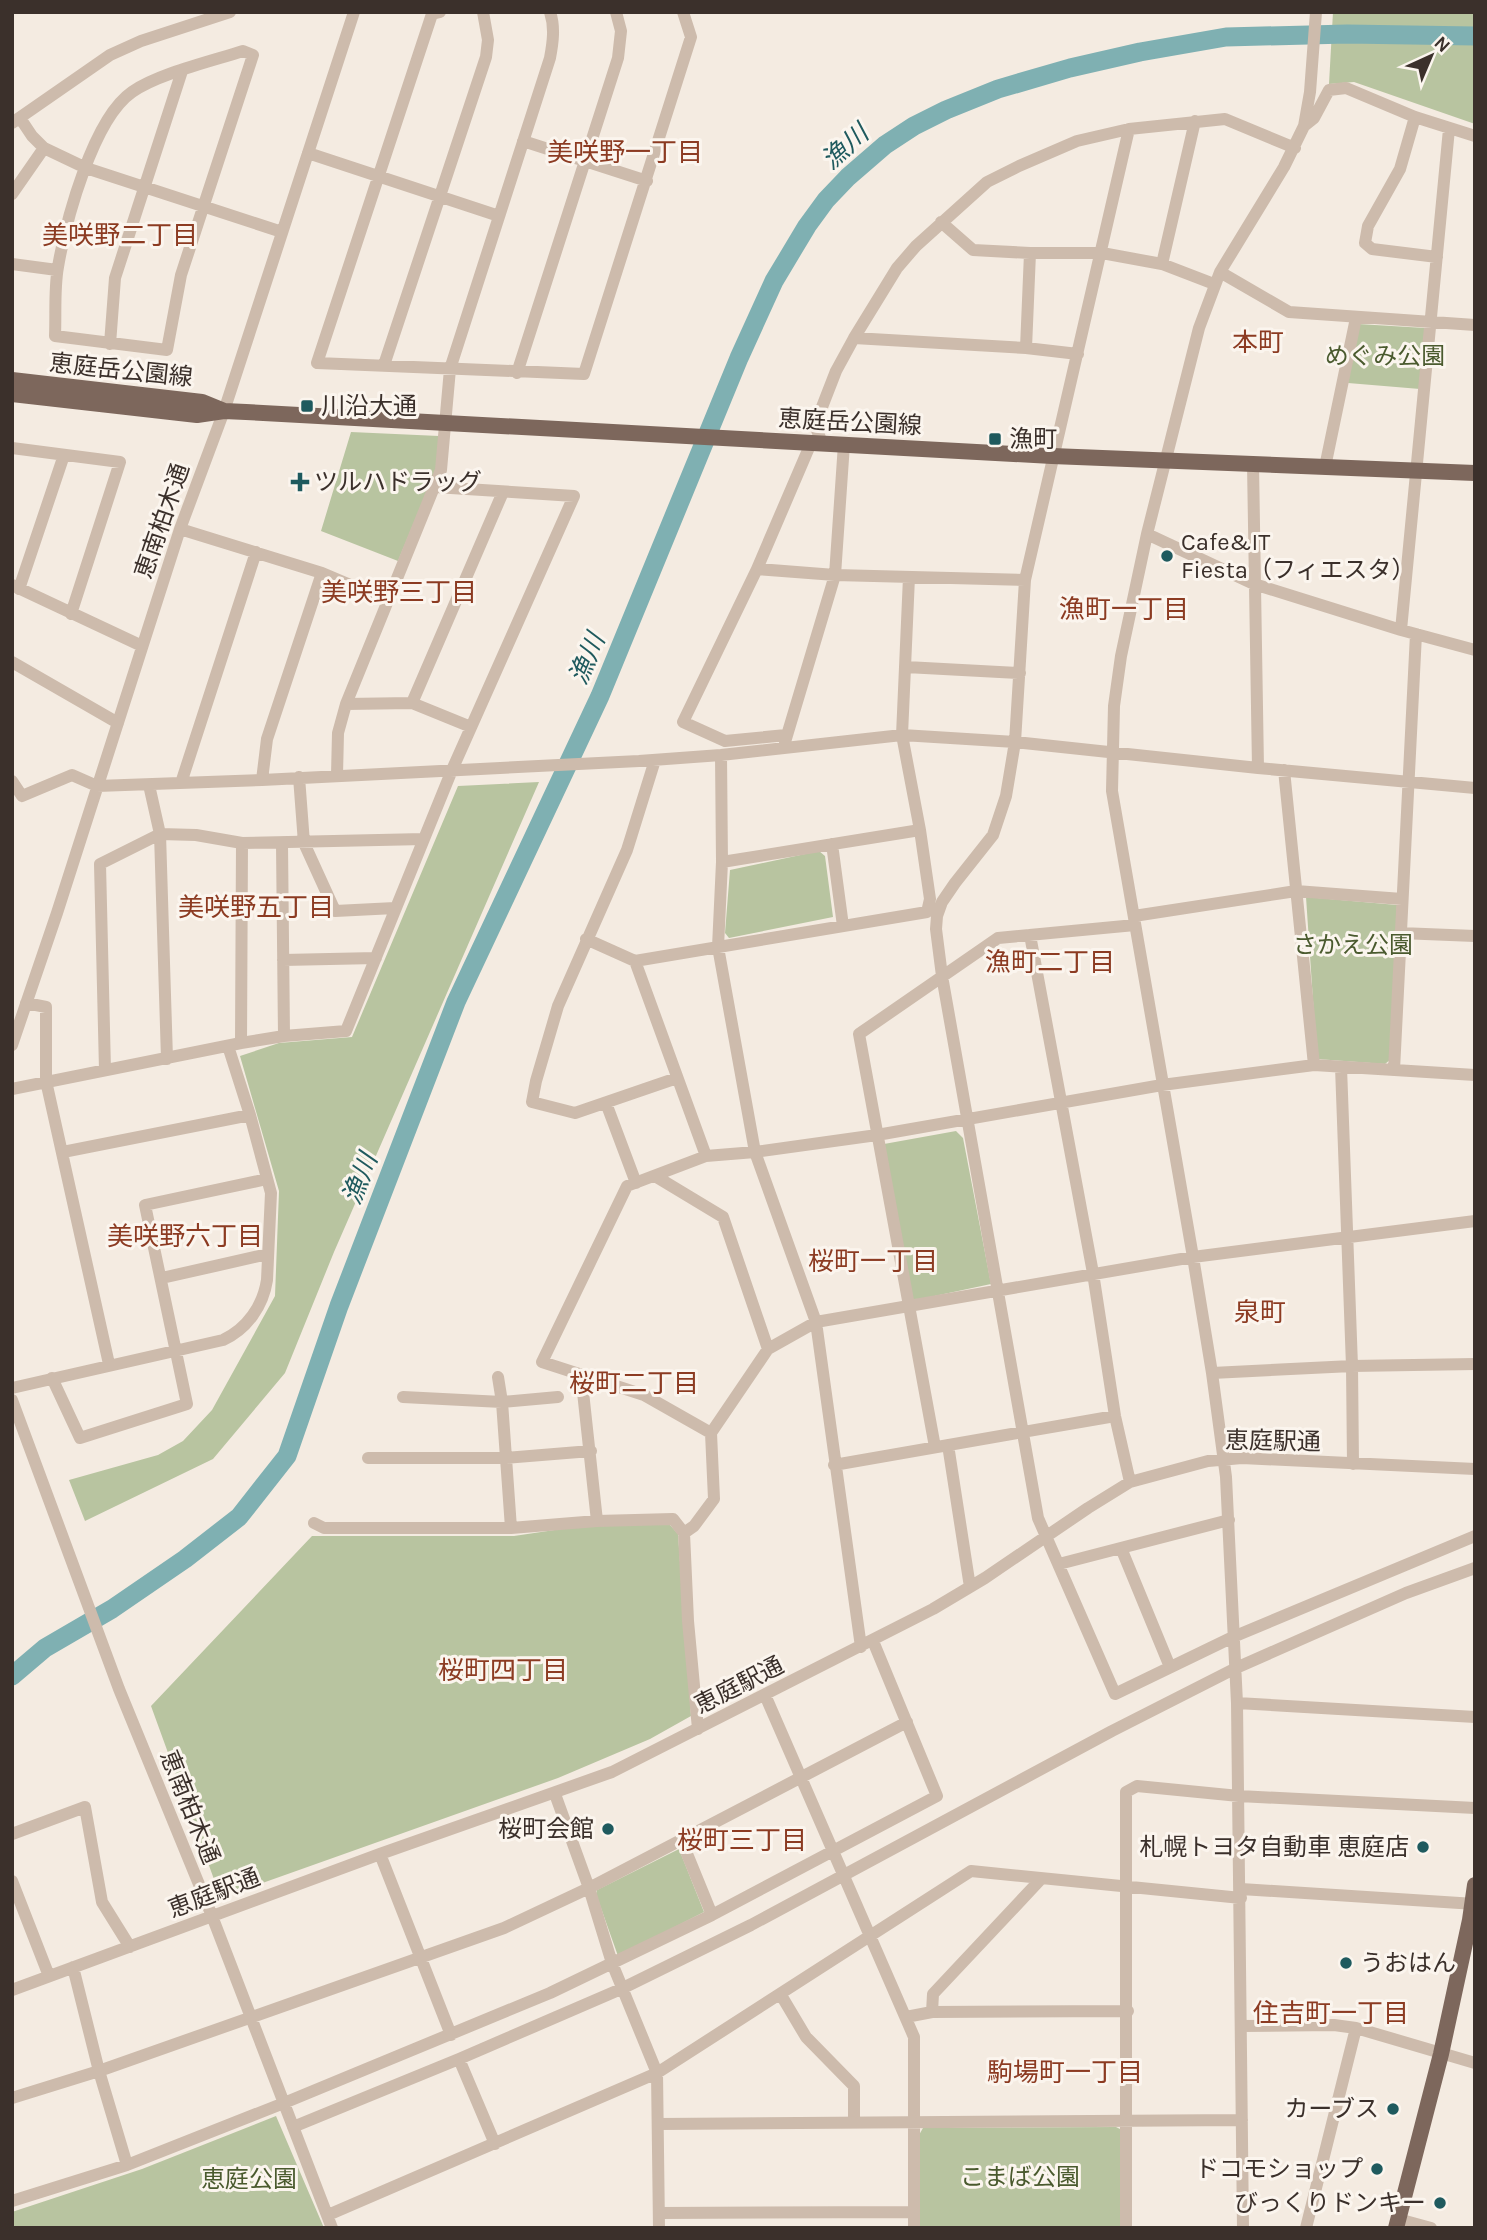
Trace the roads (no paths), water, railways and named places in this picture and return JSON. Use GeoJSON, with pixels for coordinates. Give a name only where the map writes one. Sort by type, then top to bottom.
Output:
{"type":"FeatureCollection","features":[{"type":"Feature","properties":{"kind":"main road","name":"恵庭岳公園線"},"geometry":{"type":"LineString","coordinates":[[12,380],[202,402],[224,411]]}},
{"type":"Feature","properties":{"kind":"main road","name":"恵庭岳公園線"},"geometry":{"type":"LineString","coordinates":[[12,394],[197,415],[224,411],[446,421],[634,435],[1052,456],[1475,473]]}},
{"type":"Feature","properties":{"kind":"main road"},"geometry":{"type":"LineString","coordinates":[[1397,2223],[1441,2054],[1474,1904],[1475,1885]]}},
{"type":"Feature","properties":{"kind":"street"},"geometry":{"type":"LineString","coordinates":[[230,12],[141,41],[110,55],[16,120],[44,148],[86,169],[282,232]]}},
{"type":"Feature","properties":{"kind":"street","name":"恵南柏木通"},"geometry":{"type":"LineString","coordinates":[[12,1045],[180,529],[224,411],[354,12]]}},
{"type":"Feature","properties":{"kind":"street"},"geometry":{"type":"LineString","coordinates":[[440,12],[432,14],[317,363],[584,374],[691,37],[683,12]]}},
{"type":"Feature","properties":{"kind":"street"},"geometry":{"type":"LineString","coordinates":[[384,365],[486,57],[488,40],[482,12]]}},
{"type":"Feature","properties":{"kind":"street"},"geometry":{"type":"LineString","coordinates":[[337,775],[338,733],[346,704],[441,470],[450,369],[550,58],[553,32],[550,12]]}},
{"type":"Feature","properties":{"kind":"street"},"geometry":{"type":"LineString","coordinates":[[517,373],[618,58],[621,31],[617,12]]}},
{"type":"Feature","properties":{"kind":"street"},"geometry":{"type":"LineString","coordinates":[[1243,2228],[1240,1796],[1229,1520],[1212,1373],[1112,791],[1114,706],[1121,656],[1147,534],[1199,328],[1217,278],[1295,148],[1304,126],[1315,12]]}},
{"type":"Feature","properties":{"kind":"street"},"geometry":{"type":"LineString","coordinates":[[243,51],[253,55],[181,275],[167,350],[55,336],[57,270],[66,229],[86,169],[105,121],[131,92],[150,82],[243,51]]}},
{"type":"Feature","properties":{"kind":"street"},"geometry":{"type":"LineString","coordinates":[[110,344],[116,278],[182,71]]}},
{"type":"Feature","properties":{"kind":"street"},"geometry":{"type":"LineString","coordinates":[[1304,126],[1314,118],[1329,90],[1346,88],[1415,117],[1475,136]]}},
{"type":"Feature","properties":{"kind":"street"},"geometry":{"type":"LineString","coordinates":[[1415,117],[1400,169],[1368,226],[1365,243],[1372,248],[1437,257]]}},
{"type":"Feature","properties":{"kind":"street"},"geometry":{"type":"LineString","coordinates":[[1295,148],[1225,119],[1129,129],[1077,141],[1019,166],[987,182],[941,222],[897,268],[836,371],[815,425],[816,443],[683,722],[725,741],[785,742],[902,735],[1015,742],[1475,788]]}},
{"type":"Feature","properties":{"kind":"street"},"geometry":{"type":"LineString","coordinates":[[1162,264],[1195,121]]}},
{"type":"Feature","properties":{"kind":"street"},"geometry":{"type":"LineString","coordinates":[[1129,129],[1025,580],[1015,742],[1006,796],[993,835],[942,902],[936,929],[942,976],[1038,1518],[1115,1694],[1233,1637],[1475,1536]]}},
{"type":"Feature","properties":{"kind":"street"},"geometry":{"type":"LineString","coordinates":[[1401,630],[1449,129]]}},
{"type":"Feature","properties":{"kind":"street"},"geometry":{"type":"LineString","coordinates":[[523,141],[647,181]]}},
{"type":"Feature","properties":{"kind":"street"},"geometry":{"type":"LineString","coordinates":[[12,194],[44,148]]}},
{"type":"Feature","properties":{"kind":"street"},"geometry":{"type":"LineString","coordinates":[[308,153],[499,216]]}},
{"type":"Feature","properties":{"kind":"street"},"geometry":{"type":"LineString","coordinates":[[941,222],[973,250],[1102,253],[1162,264],[1217,278],[1289,312],[1475,325]]}},
{"type":"Feature","properties":{"kind":"street"},"geometry":{"type":"LineString","coordinates":[[1026,348],[1030,253]]}},
{"type":"Feature","properties":{"kind":"street"},"geometry":{"type":"LineString","coordinates":[[12,264],[57,270]]}},
{"type":"Feature","properties":{"kind":"street"},"geometry":{"type":"LineString","coordinates":[[1325,467],[1356,318]]}},
{"type":"Feature","properties":{"kind":"street"},"geometry":{"type":"LineString","coordinates":[[854,338],[1026,348],[1078,354]]}},
{"type":"Feature","properties":{"kind":"street"},"geometry":{"type":"LineString","coordinates":[[785,742],[835,575],[844,444]]}},
{"type":"Feature","properties":{"kind":"street"},"geometry":{"type":"LineString","coordinates":[[12,448],[120,461],[71,614]]}},
{"type":"Feature","properties":{"kind":"street"},"geometry":{"type":"LineString","coordinates":[[64,455],[15,587],[142,646]]}},
{"type":"Feature","properties":{"kind":"street"},"geometry":{"type":"LineString","coordinates":[[1253,464],[1258,768]]}},
{"type":"Feature","properties":{"kind":"street"},"geometry":{"type":"LineString","coordinates":[[12,1088],[234,1044],[284,1036],[346,1031],[452,770],[574,496],[435,487]]}},
{"type":"Feature","properties":{"kind":"street"},"geometry":{"type":"LineString","coordinates":[[412,703],[503,492]]}},
{"type":"Feature","properties":{"kind":"street"},"geometry":{"type":"LineString","coordinates":[[180,529],[322,573],[388,601]]}},
{"type":"Feature","properties":{"kind":"street"},"geometry":{"type":"LineString","coordinates":[[1147,534],[1254,584],[1475,650]]}},
{"type":"Feature","properties":{"kind":"street"},"geometry":{"type":"LineString","coordinates":[[181,783],[256,552]]}},
{"type":"Feature","properties":{"kind":"street"},"geometry":{"type":"LineString","coordinates":[[757,569],[835,575],[1025,580]]}},
{"type":"Feature","properties":{"kind":"street"},"geometry":{"type":"LineString","coordinates":[[262,780],[267,738],[322,573]]}},
{"type":"Feature","properties":{"kind":"street"},"geometry":{"type":"LineString","coordinates":[[586,939],[635,961],[927,912],[930,899],[902,735],[909,577]]}},
{"type":"Feature","properties":{"kind":"street"},"geometry":{"type":"LineString","coordinates":[[1394,1070],[1416,634]]}},
{"type":"Feature","properties":{"kind":"street"},"geometry":{"type":"LineString","coordinates":[[12,662],[118,723]]}},
{"type":"Feature","properties":{"kind":"street"},"geometry":{"type":"LineString","coordinates":[[906,667],[1020,673]]}},
{"type":"Feature","properties":{"kind":"street"},"geometry":{"type":"LineString","coordinates":[[346,704],[412,703],[471,727]]}},
{"type":"Feature","properties":{"kind":"street"},"geometry":{"type":"LineString","coordinates":[[12,781],[22,796],[72,775],[97,786],[262,780],[655,760],[721,755],[785,742]]}},
{"type":"Feature","properties":{"kind":"street"},"geometry":{"type":"LineString","coordinates":[[721,755],[722,862],[718,947],[755,1152],[816,1322],[860,1647]]}},
{"type":"Feature","properties":{"kind":"street"},"geometry":{"type":"LineString","coordinates":[[655,760],[627,850],[558,1006],[532,1102],[575,1113],[677,1078]]}},
{"type":"Feature","properties":{"kind":"street"},"geometry":{"type":"LineString","coordinates":[[1283,770],[1314,1065]]}},
{"type":"Feature","properties":{"kind":"street"},"geometry":{"type":"LineString","coordinates":[[299,777],[303,843],[335,911],[395,908]]}},
{"type":"Feature","properties":{"kind":"street"},"geometry":{"type":"LineString","coordinates":[[149,785],[160,834],[167,1059]]}},
{"type":"Feature","properties":{"kind":"street"},"geometry":{"type":"LineString","coordinates":[[722,862],[920,830]]}},
{"type":"Feature","properties":{"kind":"street"},"geometry":{"type":"LineString","coordinates":[[104,1070],[100,864],[160,834],[196,835],[242,844],[424,839]]}},
{"type":"Feature","properties":{"kind":"street"},"geometry":{"type":"LineString","coordinates":[[12,1388],[223,1340],[234,1334],[253,1315],[265,1294],[271,1193],[234,1044],[242,844]]}},
{"type":"Feature","properties":{"kind":"street"},"geometry":{"type":"LineString","coordinates":[[282,844],[284,1036]]}},
{"type":"Feature","properties":{"kind":"street"},"geometry":{"type":"LineString","coordinates":[[832,844],[843,926]]}},
{"type":"Feature","properties":{"kind":"street"},"geometry":{"type":"LineString","coordinates":[[935,1447],[859,1034],[998,938],[1134,920],[1296,891],[1402,899]]}},
{"type":"Feature","properties":{"kind":"street"},"geometry":{"type":"LineString","coordinates":[[1400,933],[1475,936]]}},
{"type":"Feature","properties":{"kind":"street"},"geometry":{"type":"LineString","coordinates":[[1030,935],[1093,1273],[1115,1416],[1130,1482]]}},
{"type":"Feature","properties":{"kind":"street"},"geometry":{"type":"LineString","coordinates":[[283,960],[376,958]]}},
{"type":"Feature","properties":{"kind":"street"},"geometry":{"type":"LineString","coordinates":[[635,961],[706,1156]]}},
{"type":"Feature","properties":{"kind":"street"},"geometry":{"type":"LineString","coordinates":[[26,1003],[46,1007],[46,1081],[109,1364]]}},
{"type":"Feature","properties":{"kind":"street"},"geometry":{"type":"LineString","coordinates":[[710,1433],[644,1395],[542,1362],[627,1186],[706,1156],[877,1135],[1161,1085],[1314,1065],[1475,1075]]}},
{"type":"Feature","properties":{"kind":"street"},"geometry":{"type":"LineString","coordinates":[[1341,1067],[1353,1464]]}},
{"type":"Feature","properties":{"kind":"street"},"geometry":{"type":"LineString","coordinates":[[606,1103],[636,1183]]}},
{"type":"Feature","properties":{"kind":"street"},"geometry":{"type":"LineString","coordinates":[[63,1152],[250,1115]]}},
{"type":"Feature","properties":{"kind":"street"},"geometry":{"type":"LineString","coordinates":[[655,1176],[723,1217],[768,1349]]}},
{"type":"Feature","properties":{"kind":"street"},"geometry":{"type":"LineString","coordinates":[[52,1378],[80,1438],[187,1404],[145,1205],[267,1179]]}},
{"type":"Feature","properties":{"kind":"street"},"geometry":{"type":"LineString","coordinates":[[684,1533],[694,1526],[714,1499],[710,1433],[768,1349],[816,1322],[1193,1257],[1475,1221]]}},
{"type":"Feature","properties":{"kind":"street"},"geometry":{"type":"LineString","coordinates":[[162,1278],[268,1254]]}},
{"type":"Feature","properties":{"kind":"street"},"geometry":{"type":"LineString","coordinates":[[1212,1373],[1352,1366],[1475,1364]]}},
{"type":"Feature","properties":{"kind":"street"},"geometry":{"type":"LineString","coordinates":[[498,1377],[511,1528]]}},
{"type":"Feature","properties":{"kind":"street"},"geometry":{"type":"LineString","coordinates":[[583,1392],[597,1521]]}},
{"type":"Feature","properties":{"kind":"street"},"geometry":{"type":"LineString","coordinates":[[403,1397],[502,1402],[558,1397]]}},
{"type":"Feature","properties":{"kind":"street","name":"恵南柏木通"},"geometry":{"type":"LineString","coordinates":[[12,1401],[119,1689],[212,1916],[330,2222]]}},
{"type":"Feature","properties":{"kind":"street"},"geometry":{"type":"LineString","coordinates":[[834,1465],[1115,1416]]}},
{"type":"Feature","properties":{"kind":"street"},"geometry":{"type":"LineString","coordinates":[[948,1445],[970,1587]]}},
{"type":"Feature","properties":{"kind":"street"},"geometry":{"type":"LineString","coordinates":[[368,1458],[506,1458],[591,1451]]}},
{"type":"Feature","properties":{"kind":"street","name":"恵庭駅通"},"geometry":{"type":"LineString","coordinates":[[12,1990],[380,1854],[612,1772],[873,1641],[970,1587],[1130,1482],[1223,1458],[1475,1469]]}},
{"type":"Feature","properties":{"kind":"street"},"geometry":{"type":"LineString","coordinates":[[314,1523],[324,1528],[511,1528],[597,1521],[673,1519],[684,1533],[688,1620],[698,1729]]}},
{"type":"Feature","properties":{"kind":"street"},"geometry":{"type":"LineString","coordinates":[[1059,1564],[1229,1520]]}},
{"type":"Feature","properties":{"kind":"street"},"geometry":{"type":"LineString","coordinates":[[1121,1548],[1170,1667]]}},
{"type":"Feature","properties":{"kind":"street"},"geometry":{"type":"LineString","coordinates":[[293,2127],[621,1989],[751,1925],[1112,1731],[1236,1668],[1406,1593],[1475,1568]]}},
{"type":"Feature","properties":{"kind":"street"},"geometry":{"type":"LineString","coordinates":[[12,2201],[127,2165],[550,1993],[712,1915],[937,1796],[873,1641]]}},
{"type":"Feature","properties":{"kind":"street"},"geometry":{"type":"LineString","coordinates":[[765,1695],[914,2037],[914,2228]]}},
{"type":"Feature","properties":{"kind":"street"},"geometry":{"type":"LineString","coordinates":[[1237,1703],[1475,1717]]}},
{"type":"Feature","properties":{"kind":"street"},"geometry":{"type":"LineString","coordinates":[[12,2098],[99,2071],[504,1928],[589,1888],[907,1722]]}},
{"type":"Feature","properties":{"kind":"street"},"geometry":{"type":"LineString","coordinates":[[1126,2228],[1126,1792],[1137,1786],[1240,1796],[1475,1808]]}},
{"type":"Feature","properties":{"kind":"street"},"geometry":{"type":"LineString","coordinates":[[555,1794],[621,1989],[657,2073],[659,2228]]}},
{"type":"Feature","properties":{"kind":"street"},"geometry":{"type":"LineString","coordinates":[[12,1834],[85,1807],[103,1902],[130,1947]]}},
{"type":"Feature","properties":{"kind":"street"},"geometry":{"type":"LineString","coordinates":[[681,1839],[712,1915]]}},
{"type":"Feature","properties":{"kind":"street"},"geometry":{"type":"LineString","coordinates":[[380,1854],[451,2035]]}},
{"type":"Feature","properties":{"kind":"street"},"geometry":{"type":"LineString","coordinates":[[330,2222],[495,2144],[657,2073],[971,1871],[1125,1888],[1474,1904]]}},
{"type":"Feature","properties":{"kind":"street"},"geometry":{"type":"LineString","coordinates":[[932,2012],[933,1994],[1041,1879]]}},
{"type":"Feature","properties":{"kind":"street"},"geometry":{"type":"LineString","coordinates":[[12,1881],[50,1976]]}},
{"type":"Feature","properties":{"kind":"street"},"geometry":{"type":"LineString","coordinates":[[73,1967],[99,2071],[127,2165]]}},
{"type":"Feature","properties":{"kind":"street"},"geometry":{"type":"LineString","coordinates":[[781,1995],[806,2038],[853,2086],[854,2123]]}},
{"type":"Feature","properties":{"kind":"street"},"geometry":{"type":"LineString","coordinates":[[906,2017],[932,2012],[1128,2011]]}},
{"type":"Feature","properties":{"kind":"street"},"geometry":{"type":"LineString","coordinates":[[1241,2026],[1334,2025],[1356,2028],[1475,2063]]}},
{"type":"Feature","properties":{"kind":"street"},"geometry":{"type":"LineString","coordinates":[[1306,2228],[1356,2028]]}},
{"type":"Feature","properties":{"kind":"street"},"geometry":{"type":"LineString","coordinates":[[459,2059],[495,2144]]}},
{"type":"Feature","properties":{"kind":"street"},"geometry":{"type":"LineString","coordinates":[[659,2124],[1242,2120]]}},
{"type":"Feature","properties":{"kind":"street"},"geometry":{"type":"LineString","coordinates":[[659,2213],[914,2212]]}},
{"type":"Feature","properties":{"kind":"street"},"geometry":{"type":"LineString","coordinates":[[1397,2223],[1431,2228]]}},
{"type":"Feature","properties":{"kind":"waterway","name":"漁川"},"geometry":{"type":"LineString","coordinates":[[12,1676],[45,1648],[112,1609],[185,1559],[239,1517],[287,1456],[339,1306],[456,1002],[600,696],[739,358],[774,281],[826,200],[885,145],[914,126],[998,89],[1070,68],[1226,37],[1347,34],[1475,36]]}},
{"type":"Feature","properties":{"kind":"place","name":"川沿大通"},"geometry":{"type":"Point","coordinates":[307,406]}},
{"type":"Feature","properties":{"kind":"place","name":"漁町"},"geometry":{"type":"Point","coordinates":[995,439]}},
{"type":"Feature","properties":{"kind":"place","name":"ツルハドラッグ"},"geometry":{"type":"Point","coordinates":[300,482]}},
{"type":"Feature","properties":{"kind":"place","name":"Cafe&IT Fiesta（フィエスタ）"},"geometry":{"type":"Point","coordinates":[1167,556]}},
{"type":"Feature","properties":{"kind":"place","name":"桜町会館"},"geometry":{"type":"Point","coordinates":[608,1829]}},
{"type":"Feature","properties":{"kind":"place","name":"札幌トヨタ自動車 恵庭店"},"geometry":{"type":"Point","coordinates":[1423,1847]}},
{"type":"Feature","properties":{"kind":"place","name":"うおはん"},"geometry":{"type":"Point","coordinates":[1346,1963]}},
{"type":"Feature","properties":{"kind":"place","name":"カーブス"},"geometry":{"type":"Point","coordinates":[1393,2109]}},
{"type":"Feature","properties":{"kind":"place","name":"ドコモショップ"},"geometry":{"type":"Point","coordinates":[1377,2169]}},
{"type":"Feature","properties":{"kind":"place","name":"びっくりドンキー"},"geometry":{"type":"Point","coordinates":[1440,2203]}},
{"type":"Feature","properties":{"kind":"district","name":"美咲野一丁目"},"geometry":{"type":"Point","coordinates":[625,152]}},
{"type":"Feature","properties":{"kind":"district","name":"美咲野二丁目"},"geometry":{"type":"Point","coordinates":[120,235]}},
{"type":"Feature","properties":{"kind":"district","name":"本町"},"geometry":{"type":"Point","coordinates":[1258,342]}},
{"type":"Feature","properties":{"kind":"district","name":"美咲野三丁目"},"geometry":{"type":"Point","coordinates":[399,592]}},
{"type":"Feature","properties":{"kind":"district","name":"漁町一丁目"},"geometry":{"type":"Point","coordinates":[1124,609]}},
{"type":"Feature","properties":{"kind":"district","name":"美咲野五丁目"},"geometry":{"type":"Point","coordinates":[256,907]}},
{"type":"Feature","properties":{"kind":"district","name":"漁町二丁目"},"geometry":{"type":"Point","coordinates":[1050,962]}},
{"type":"Feature","properties":{"kind":"district","name":"美咲野六丁目"},"geometry":{"type":"Point","coordinates":[185,1236]}},
{"type":"Feature","properties":{"kind":"district","name":"桜町一丁目"},"geometry":{"type":"Point","coordinates":[873,1261]}},
{"type":"Feature","properties":{"kind":"district","name":"泉町"},"geometry":{"type":"Point","coordinates":[1260,1312]}},
{"type":"Feature","properties":{"kind":"district","name":"桜町二丁目"},"geometry":{"type":"Point","coordinates":[634,1383]}},
{"type":"Feature","properties":{"kind":"district","name":"桜町四丁目"},"geometry":{"type":"Point","coordinates":[503,1670]}},
{"type":"Feature","properties":{"kind":"district","name":"桜町三丁目"},"geometry":{"type":"Point","coordinates":[742,1840]}},
{"type":"Feature","properties":{"kind":"district","name":"住吉町一丁目"},"geometry":{"type":"Point","coordinates":[1331,2013]}},
{"type":"Feature","properties":{"kind":"district","name":"駒場町一丁目"},"geometry":{"type":"Point","coordinates":[1065,2072]}},
{"type":"Feature","properties":{"kind":"park label","name":"めぐみ公園"},"geometry":{"type":"Point","coordinates":[1385,356]}},
{"type":"Feature","properties":{"kind":"park label","name":"さかえ公園"},"geometry":{"type":"Point","coordinates":[1353,945]}},
{"type":"Feature","properties":{"kind":"park label","name":"こまば公園"},"geometry":{"type":"Point","coordinates":[1020,2177]}},
{"type":"Feature","properties":{"kind":"park label","name":"恵庭公園"},"geometry":{"type":"Point","coordinates":[249,2179]}}]}
